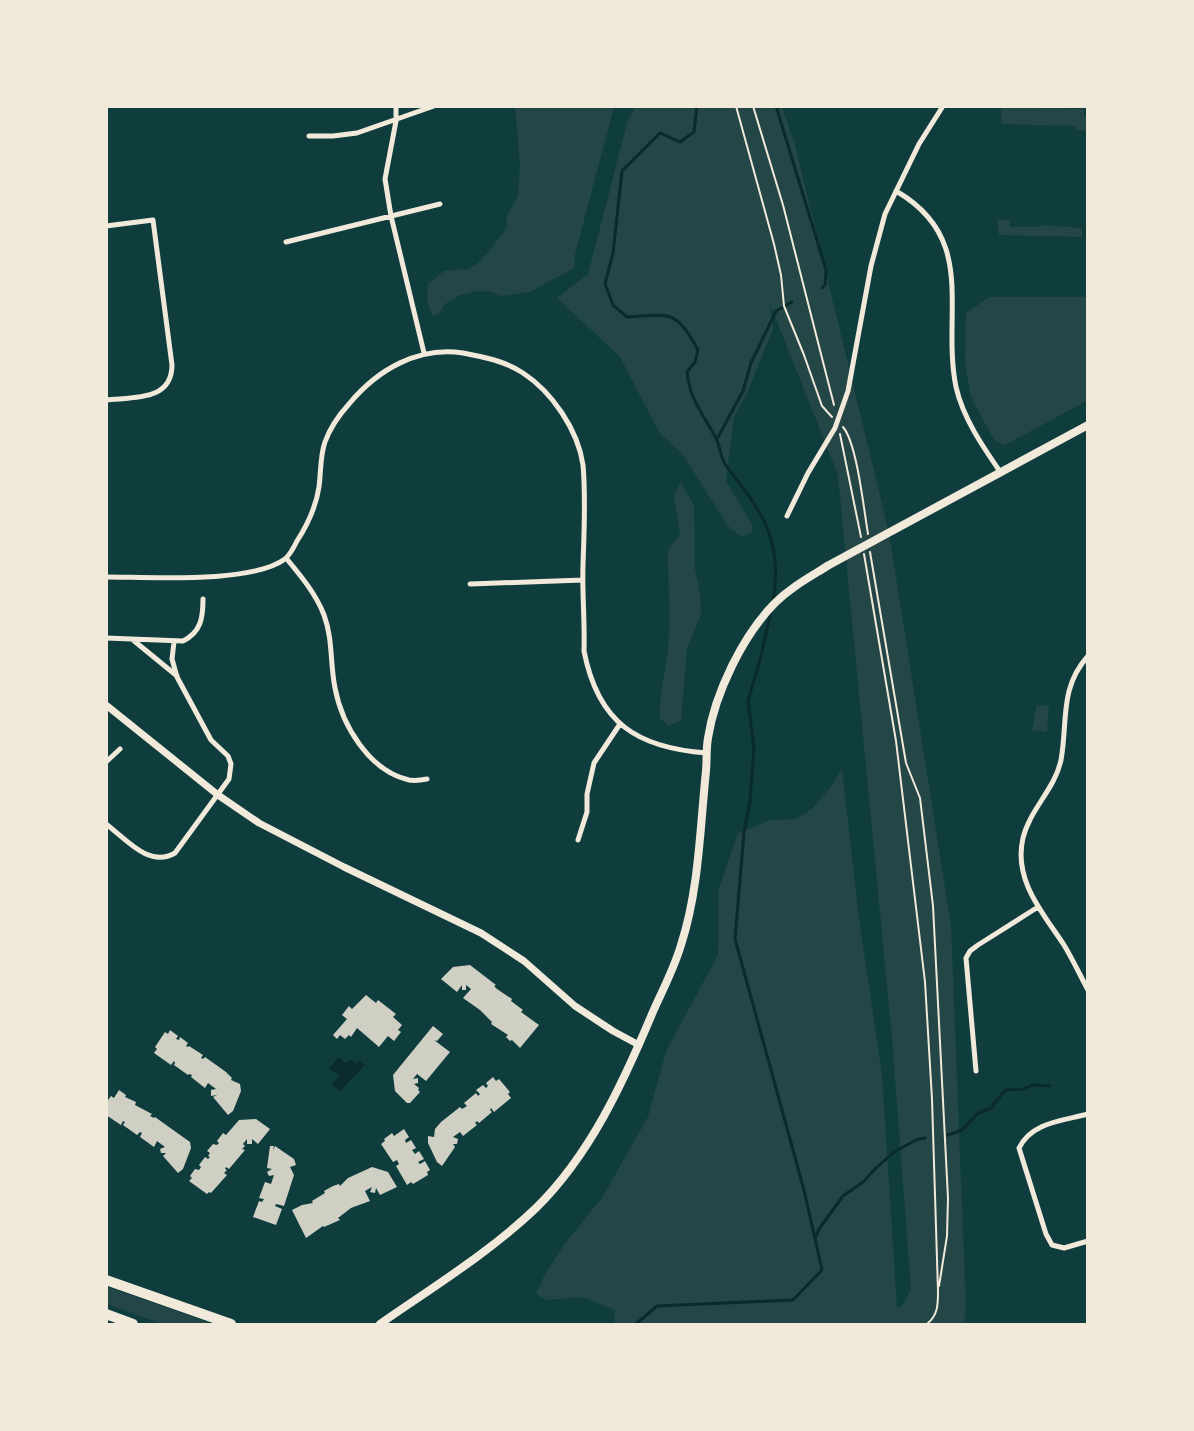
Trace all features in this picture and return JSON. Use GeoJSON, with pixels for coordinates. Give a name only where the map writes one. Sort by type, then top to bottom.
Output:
{"type":"FeatureCollection","features":[{"type":"Feature","properties":{"kind":"highway"},"geometry":{"type":"LineString","coordinates":[[106,1280],[231,1324]]}},
{"type":"Feature","properties":{"kind":"highway"},"geometry":{"type":"LineString","coordinates":[[106,1314],[133,1324]]}},
{"type":"Feature","properties":{"kind":"main road"},"geometry":{"type":"LineString","coordinates":[[380,1324],[506,1234],[549,1194],[595,1131],[639,1045],[681,945],[696,866],[708,738],[726,678],[738,652],[756,626],[776,602],[829,565],[1088,425]]}},
{"type":"Feature","properties":{"kind":"street"},"geometry":{"type":"LineString","coordinates":[[396,106],[396,121],[386,179],[392,216],[424,353]]}},
{"type":"Feature","properties":{"kind":"street"},"geometry":{"type":"LineString","coordinates":[[309,136],[357,133],[434,106]]}},
{"type":"Feature","properties":{"kind":"street"},"geometry":{"type":"LineString","coordinates":[[787,516],[808,473],[838,421],[848,391],[877,237],[896,190],[919,144],[943,106]]}},
{"type":"Feature","properties":{"kind":"street"},"geometry":{"type":"LineString","coordinates":[[896,190],[909,198],[924,213],[933,224],[945,247],[953,283],[954,370],[957,389],[978,438],[1001,473]]}},
{"type":"Feature","properties":{"kind":"street"},"geometry":{"type":"LineString","coordinates":[[286,242],[440,204]]}},
{"type":"Feature","properties":{"kind":"street"},"geometry":{"type":"LineString","coordinates":[[106,226],[153,220],[172,365],[169,384],[159,392],[106,400]]}},
{"type":"Feature","properties":{"kind":"street"},"geometry":{"type":"LineString","coordinates":[[106,577],[239,575],[274,565],[286,558],[306,528],[318,489],[325,443],[336,420],[362,388],[398,364],[424,353],[457,352],[491,359],[508,365],[534,381],[561,411],[574,436],[582,464],[584,498],[584,651],[588,670],[604,706],[620,724],[652,744],[670,749],[707,753]]}},
{"type":"Feature","properties":{"kind":"street"},"geometry":{"type":"LineString","coordinates":[[286,558],[316,597],[325,617],[331,646],[335,688],[345,720],[353,735],[389,772],[410,780],[428,779]]}},
{"type":"Feature","properties":{"kind":"street"},"geometry":{"type":"LineString","coordinates":[[470,584],[583,580]]}},
{"type":"Feature","properties":{"kind":"street"},"geometry":{"type":"LineString","coordinates":[[106,638],[174,642],[186,640],[200,627],[203,618],[203,599]]}},
{"type":"Feature","properties":{"kind":"street"},"geometry":{"type":"LineString","coordinates":[[132,639],[177,677]]}},
{"type":"Feature","properties":{"kind":"street"},"geometry":{"type":"LineString","coordinates":[[106,824],[146,855],[165,859],[175,853],[229,779],[231,764],[224,751],[211,740],[177,677],[172,658],[174,642]]}},
{"type":"Feature","properties":{"kind":"street"},"geometry":{"type":"LineString","coordinates":[[1088,656],[1069,688],[1065,705],[1061,761],[1054,782],[1033,813],[1023,837],[1021,860],[1025,881],[1038,907],[1065,946],[1088,990]]}},
{"type":"Feature","properties":{"kind":"street"},"geometry":{"type":"LineString","coordinates":[[106,705],[218,795],[289,840],[481,933],[524,961],[575,1006],[639,1045]]}},
{"type":"Feature","properties":{"kind":"street"},"geometry":{"type":"LineString","coordinates":[[578,840],[587,812],[587,794],[594,763],[620,724]]}},
{"type":"Feature","properties":{"kind":"street"},"geometry":{"type":"LineString","coordinates":[[106,762],[120,749]]}},
{"type":"Feature","properties":{"kind":"street"},"geometry":{"type":"LineString","coordinates":[[976,1071],[966,958],[970,951],[978,945],[1038,907]]}},
{"type":"Feature","properties":{"kind":"street"},"geometry":{"type":"LineString","coordinates":[[1088,1114],[1037,1127],[1024,1137],[1019,1148],[1046,1234],[1052,1245],[1064,1248],[1088,1241]]}},
{"type":"Feature","properties":{"kind":"path"},"geometry":{"type":"LineString","coordinates":[[736,106],[774,244],[781,275],[784,306],[822,406],[848,432],[869,541]]}},
{"type":"Feature","properties":{"kind":"path"},"geometry":{"type":"LineString","coordinates":[[753,106],[818,334],[862,543]]}},
{"type":"Feature","properties":{"kind":"path"},"geometry":{"type":"LineString","coordinates":[[871,553],[906,763],[920,798],[933,906],[948,1198],[947,1236],[938,1292]]}},
{"type":"Feature","properties":{"kind":"path"},"geometry":{"type":"LineString","coordinates":[[864,554],[896,741],[925,982],[932,1099],[938,1292],[936,1315],[927,1324]]}},
{"type":"Feature","properties":{"kind":"shaded area"},"geometry":{"type":"Polygon","coordinates":[[[515,107],[614,107],[575,254],[574,268],[530,292],[500,296],[492,292],[477,291],[460,295],[445,304],[438,315],[432,316],[427,299],[428,284],[444,271],[468,269],[478,263],[507,227],[507,215],[518,196],[520,164],[515,107]]]}},
{"type":"Feature","properties":{"kind":"shaded area"},"geometry":{"type":"Polygon","coordinates":[[[636,107],[782,107],[795,145],[889,533],[951,926],[966,1309],[964,1324],[615,1324],[615,1310],[582,1297],[547,1300],[536,1294],[545,1274],[566,1242],[602,1198],[648,1117],[666,1051],[718,955],[719,888],[738,833],[771,820],[796,819],[812,809],[842,769],[859,919],[882,1075],[897,1308],[902,1306],[911,1290],[892,1037],[838,475],[770,304],[773,329],[747,393],[734,417],[726,481],[752,524],[752,532],[742,537],[728,526],[683,455],[659,432],[620,357],[557,298],[588,274],[628,120],[636,107]]]}},
{"type":"Feature","properties":{"kind":"shaded area"},"geometry":{"type":"Polygon","coordinates":[[[1001,107],[1084,109],[1084,116],[1087,116],[1087,131],[1076,130],[1075,126],[1001,124],[1001,107]]]}},
{"type":"Feature","properties":{"kind":"shaded area"},"geometry":{"type":"Polygon","coordinates":[[[997,220],[1010,220],[1010,227],[1041,227],[1042,225],[1082,228],[1082,237],[999,235],[997,220]]]}},
{"type":"Feature","properties":{"kind":"shaded area"},"geometry":{"type":"Polygon","coordinates":[[[989,297],[1087,297],[1087,401],[1005,445],[994,440],[971,397],[965,361],[966,313],[989,297]]]}},
{"type":"Feature","properties":{"kind":"shaded area"},"geometry":{"type":"Polygon","coordinates":[[[681,482],[694,506],[695,570],[700,593],[701,614],[687,649],[681,720],[668,726],[660,718],[660,709],[669,637],[668,550],[680,535],[674,495],[681,482]]]}},
{"type":"Feature","properties":{"kind":"shaded area"},"geometry":{"type":"Polygon","coordinates":[[[1037,705],[1049,706],[1047,732],[1032,730],[1037,705]]]}},
{"type":"Feature","properties":{"kind":"shaded area"},"geometry":{"type":"Polygon","coordinates":[[[339,1057],[346,1063],[350,1059],[356,1064],[360,1060],[365,1065],[340,1091],[332,1085],[339,1076],[329,1068],[339,1057]]]}},
{"type":"Feature","properties":{"kind":"shaded area"},"geometry":{"type":"Polygon","coordinates":[[[107,1287],[213,1324],[162,1324],[107,1304],[107,1287]]]}},
{"type":"Feature","properties":{"kind":"building"},"geometry":{"type":"Polygon","coordinates":[[[470,965],[512,999],[511,1001],[523,1010],[521,1012],[539,1025],[520,1048],[506,1037],[508,1035],[491,1024],[492,1022],[480,1010],[463,998],[471,989],[466,985],[466,990],[462,990],[462,985],[457,992],[441,979],[453,967],[470,965]]]}},
{"type":"Feature","properties":{"kind":"building"},"geometry":{"type":"Polygon","coordinates":[[[366,995],[376,1003],[378,1000],[396,1014],[393,1017],[402,1025],[398,1030],[401,1032],[394,1041],[388,1036],[379,1047],[357,1028],[351,1037],[349,1035],[345,1039],[340,1035],[337,1039],[333,1035],[347,1019],[342,1015],[349,1006],[352,1009],[366,995]]]}},
{"type":"Feature","properties":{"kind":"building"},"geometry":{"type":"Polygon","coordinates":[[[433,1026],[443,1034],[437,1041],[434,1040],[450,1052],[426,1081],[417,1074],[413,1079],[418,1078],[418,1083],[414,1084],[420,1092],[410,1103],[407,1103],[395,1091],[393,1075],[433,1026]]]}},
{"type":"Feature","properties":{"kind":"building"},"geometry":{"type":"Polygon","coordinates":[[[170,1030],[178,1036],[176,1039],[179,1040],[180,1037],[188,1043],[186,1046],[203,1055],[201,1058],[205,1057],[226,1072],[232,1078],[231,1080],[240,1084],[241,1091],[233,1111],[228,1115],[213,1097],[217,1095],[211,1096],[211,1090],[216,1089],[208,1083],[205,1088],[191,1077],[192,1075],[188,1075],[174,1065],[174,1061],[171,1065],[154,1053],[157,1049],[155,1047],[165,1032],[168,1034],[170,1030]]]}},
{"type":"Feature","properties":{"kind":"building"},"geometry":{"type":"Polygon","coordinates":[[[493,1077],[496,1081],[499,1079],[510,1092],[508,1094],[511,1098],[494,1112],[491,1108],[492,1112],[479,1123],[477,1121],[475,1123],[477,1125],[463,1136],[460,1132],[453,1137],[458,1139],[457,1144],[453,1144],[455,1147],[442,1166],[437,1162],[428,1143],[428,1136],[434,1137],[435,1129],[441,1122],[460,1107],[462,1109],[467,1106],[464,1103],[476,1093],[478,1096],[480,1094],[476,1090],[483,1085],[486,1088],[488,1086],[486,1083],[493,1077]]]}},
{"type":"Feature","properties":{"kind":"building"},"geometry":{"type":"Polygon","coordinates":[[[119,1090],[126,1095],[125,1097],[136,1102],[135,1105],[152,1114],[150,1116],[155,1117],[190,1142],[191,1148],[183,1169],[178,1173],[163,1156],[166,1153],[161,1153],[160,1149],[165,1147],[157,1141],[154,1147],[140,1137],[142,1133],[137,1135],[123,1125],[125,1122],[123,1121],[121,1125],[106,1115],[106,1103],[111,1096],[114,1098],[119,1090]]]}},
{"type":"Feature","properties":{"kind":"building"},"geometry":{"type":"Polygon","coordinates":[[[256,1119],[270,1129],[258,1144],[252,1139],[252,1144],[247,1144],[247,1139],[242,1149],[245,1150],[229,1169],[226,1167],[227,1170],[224,1173],[227,1175],[211,1193],[207,1194],[189,1181],[195,1169],[199,1170],[201,1167],[199,1165],[205,1157],[208,1159],[210,1157],[207,1151],[213,1144],[219,1143],[217,1141],[223,1133],[226,1135],[239,1120],[256,1119]]]}},
{"type":"Feature","properties":{"kind":"building"},"geometry":{"type":"Polygon","coordinates":[[[404,1129],[409,1137],[405,1140],[406,1143],[411,1140],[416,1148],[412,1150],[415,1154],[419,1151],[424,1159],[418,1162],[420,1164],[425,1161],[430,1170],[427,1172],[428,1175],[407,1185],[396,1166],[399,1164],[397,1160],[393,1162],[381,1144],[392,1133],[394,1136],[404,1129]]]}},
{"type":"Feature","properties":{"kind":"building"},"geometry":{"type":"Polygon","coordinates":[[[270,1146],[274,1146],[273,1151],[275,1146],[294,1159],[296,1165],[290,1167],[294,1175],[284,1206],[276,1204],[275,1206],[282,1209],[276,1225],[253,1217],[259,1201],[262,1202],[264,1199],[259,1198],[265,1182],[271,1184],[274,1175],[269,1176],[267,1172],[272,1169],[267,1168],[270,1146]]]}},
{"type":"Feature","properties":{"kind":"building"},"geometry":{"type":"Polygon","coordinates":[[[372,1167],[388,1172],[397,1187],[380,1195],[376,1188],[375,1193],[370,1192],[372,1187],[365,1191],[370,1201],[351,1208],[338,1218],[340,1220],[323,1226],[306,1238],[292,1210],[313,1203],[312,1201],[325,1193],[324,1191],[339,1184],[340,1186],[348,1178],[372,1167]]]}},
{"type":"Feature","properties":{"kind":"waterway"},"geometry":{"type":"LineString","coordinates":[[697,106],[694,132],[680,142],[660,133],[622,171],[613,253],[605,284],[613,305],[627,317],[653,315],[670,317],[684,327],[698,350],[695,362],[687,372],[688,381],[698,406],[716,438],[725,464],[756,506],[768,530],[775,560],[773,601]]}},
{"type":"Feature","properties":{"kind":"waterway"},"geometry":{"type":"LineString","coordinates":[[776,106],[826,270],[825,285],[822,288]]}},
{"type":"Feature","properties":{"kind":"waterway"},"geometry":{"type":"LineString","coordinates":[[717,439],[743,391],[751,363],[776,311],[792,302]]}},
{"type":"Feature","properties":{"kind":"waterway"},"geometry":{"type":"LineString","coordinates":[[636,1324],[657,1306],[793,1300],[822,1270],[804,1190],[735,939],[754,748],[748,701],[771,611]]}},
{"type":"Feature","properties":{"kind":"waterway"},"geometry":{"type":"LineString","coordinates":[[948,1135],[962,1130],[978,1113],[991,1108],[1005,1090],[1024,1089],[1032,1085],[1050,1086]]}},
{"type":"Feature","properties":{"kind":"waterway"},"geometry":{"type":"LineString","coordinates":[[815,1239],[819,1229],[843,1196],[863,1182],[894,1152],[916,1140],[925,1138]]}}]}
